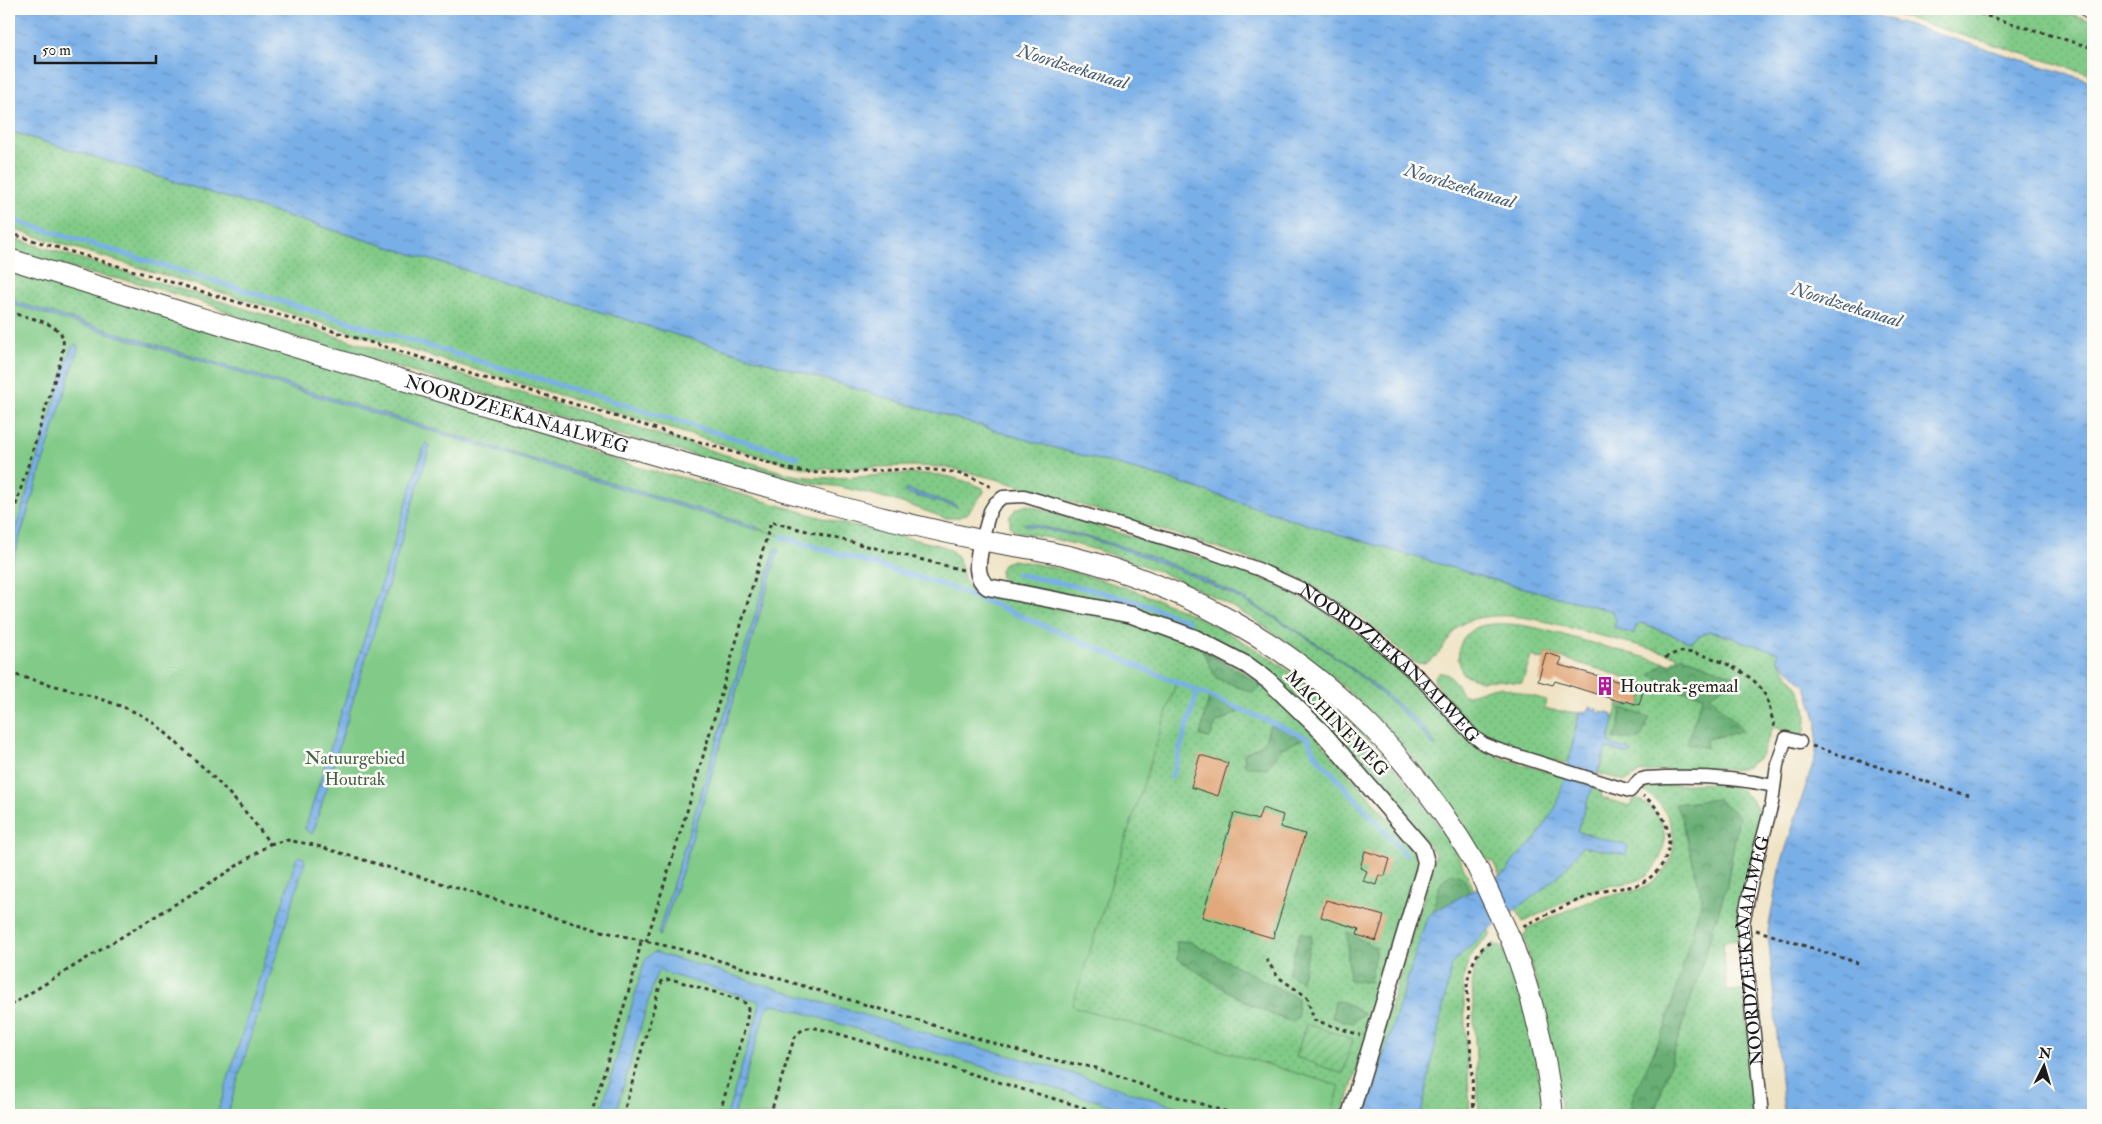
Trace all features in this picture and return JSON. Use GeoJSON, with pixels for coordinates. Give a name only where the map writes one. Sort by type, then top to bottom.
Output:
{"type":"FeatureCollection","features":[{"type":"Feature","properties":{"kind":"main road","name":"NOORDZEEKANAALWEG"},"geometry":{"type":"LineString","coordinates":[[9,259],[671,461],[824,502],[982,540],[1070,556],[1160,585],[1203,606],[1267,642],[1327,686],[1376,732],[1425,788],[1451,825],[1477,867],[1509,936],[1536,1016],[1544,1052],[1553,1115]]}},
{"type":"Feature","properties":{"kind":"street","name":"NOORDZEEKANAALWEG"},"geometry":{"type":"LineString","coordinates":[[1003,497],[1024,496],[1043,501],[1210,552],[1281,579],[1326,604],[1374,637],[1421,679],[1473,736],[1484,744],[1510,754],[1630,790]]}},
{"type":"Feature","properties":{"kind":"street"},"geometry":{"type":"LineString","coordinates":[[978,574],[982,540],[990,512],[995,503],[1003,497]]}},
{"type":"Feature","properties":{"kind":"street","name":"MACHINEWEG"},"geometry":{"type":"LineString","coordinates":[[978,574],[983,583],[993,589],[1097,607],[1148,620],[1195,638],[1247,665],[1269,681],[1298,707],[1412,834],[1422,848],[1425,856],[1424,871],[1350,1115]]}},
{"type":"Feature","properties":{"kind":"street"},"geometry":{"type":"LineString","coordinates":[[1786,738],[1800,742]]}},
{"type":"Feature","properties":{"kind":"street","name":"NOORDZEEKANAALWEG"},"geometry":{"type":"LineString","coordinates":[[1762,1115],[1743,923],[1772,803],[1777,765],[1786,738]]}},
{"type":"Feature","properties":{"kind":"street"},"geometry":{"type":"LineString","coordinates":[[1630,790],[1639,780],[1646,778],[1697,776],[1731,778],[1774,786]]}},
{"type":"Feature","properties":{"kind":"path"},"geometry":{"type":"LineString","coordinates":[[1964,9],[2093,48]]}},
{"type":"Feature","properties":{"kind":"path","name":"NOORDZEEKANAALWEG"},"geometry":{"type":"LineString","coordinates":[[9,233],[788,469],[836,474],[905,469],[937,470],[986,483],[1003,497]]}},
{"type":"Feature","properties":{"kind":"path"},"geometry":{"type":"LineString","coordinates":[[9,312],[56,326],[64,341],[61,359],[9,527]]}},
{"type":"Feature","properties":{"kind":"path"},"geometry":{"type":"LineString","coordinates":[[591,1115],[644,941],[688,808],[771,522],[978,574]]}},
{"type":"Feature","properties":{"kind":"path"},"geometry":{"type":"LineString","coordinates":[[1665,658],[1676,652],[1693,653],[1727,664],[1748,676],[1764,692],[1775,728],[1779,735],[1786,738]]}},
{"type":"Feature","properties":{"kind":"path"},"geometry":{"type":"LineString","coordinates":[[9,674],[127,708],[150,721],[202,765],[229,792],[270,844]]}},
{"type":"Feature","properties":{"kind":"path"},"geometry":{"type":"LineString","coordinates":[[1800,742],[1972,796]]}},
{"type":"Feature","properties":{"kind":"path"},"geometry":{"type":"LineString","coordinates":[[1474,1115],[1467,983],[1471,965],[1477,955],[1489,943],[1509,936],[1596,894],[1641,884],[1657,871],[1667,852],[1669,840],[1668,827],[1658,808],[1630,790]]}},
{"type":"Feature","properties":{"kind":"path"},"geometry":{"type":"LineString","coordinates":[[9,1006],[270,844],[287,840],[314,845],[590,928],[684,950],[1039,1057],[1096,1068],[1161,1092],[1238,1115]]}},
{"type":"Feature","properties":{"kind":"path"},"geometry":{"type":"LineString","coordinates":[[1756,930],[1858,963]]}},
{"type":"Feature","properties":{"kind":"path"},"geometry":{"type":"LineString","coordinates":[[1266,959],[1278,977],[1306,997],[1314,1020],[1373,1039]]}},
{"type":"Feature","properties":{"kind":"path"},"geometry":{"type":"LineString","coordinates":[[623,1115],[660,986],[662,981],[671,979],[737,999],[744,1002],[748,1007],[747,1021],[719,1115]]}},
{"type":"Feature","properties":{"kind":"path"},"geometry":{"type":"LineString","coordinates":[[770,1115],[794,1039],[798,1031],[806,1027],[829,1031],[1108,1115]]}},
{"type":"Feature","properties":{"kind":"green space"},"geometry":{"type":"Polygon","coordinates":[[[1877,9],[2053,9],[2093,21],[2093,75],[1877,9]]]}},
{"type":"Feature","properties":{"kind":"green space"},"geometry":{"type":"Polygon","coordinates":[[[9,131],[667,332],[1044,445],[1166,478],[1321,529],[1490,579],[1612,611],[1617,620],[1615,628],[1633,633],[1636,626],[1641,623],[1690,642],[1709,631],[1779,652],[1777,659],[1797,686],[1804,703],[1806,724],[1804,736],[1773,727],[1761,756],[1747,767],[1733,770],[1717,768],[1641,772],[1626,781],[1597,773],[1602,764],[1606,748],[1627,754],[1631,751],[1610,744],[1609,740],[1618,703],[1626,706],[1627,703],[1639,707],[1644,690],[1632,686],[1634,680],[1546,653],[1543,660],[1531,656],[1522,683],[1497,680],[1481,681],[1463,674],[1459,655],[1463,639],[1475,628],[1484,625],[1505,624],[1549,631],[1670,664],[1678,656],[1524,617],[1497,616],[1477,618],[1463,623],[1435,657],[1423,663],[1416,663],[1364,619],[1293,575],[1217,547],[996,479],[946,467],[911,466],[810,469],[790,465],[9,228],[9,131]]]}},
{"type":"Feature","properties":{"kind":"green space"},"geometry":{"type":"Polygon","coordinates":[[[9,237],[785,473],[823,478],[900,474],[939,475],[956,478],[983,488],[984,492],[967,514],[957,518],[945,518],[871,494],[841,487],[784,479],[619,435],[254,324],[209,304],[131,281],[96,275],[9,250],[9,237]]]}},
{"type":"Feature","properties":{"kind":"green space","name":"Natuurgebied Houtrak"},"geometry":{"type":"Polygon","coordinates":[[[9,269],[543,432],[588,451],[644,469],[684,478],[841,523],[943,546],[952,551],[957,557],[966,582],[977,593],[1133,623],[1189,642],[1257,679],[1316,736],[1413,847],[1418,860],[1418,866],[1343,1115],[1300,1115],[9,670],[9,269]]]}},
{"type":"Feature","properties":{"kind":"green space","name":"Natuurgebied Houtrak"},"geometry":{"type":"Polygon","coordinates":[[[9,301],[941,584],[1176,683],[1072,1006],[1340,1086],[1331,1115],[9,1115],[9,301]]]}},
{"type":"Feature","properties":{"kind":"green space"},"geometry":{"type":"Polygon","coordinates":[[[1027,505],[1227,566],[1272,583],[1316,606],[1346,625],[1382,653],[1464,737],[1481,750],[1601,788],[1602,798],[1630,806],[1635,798],[1645,804],[1654,811],[1663,826],[1664,844],[1659,860],[1648,874],[1636,881],[1597,889],[1523,922],[1492,860],[1489,861],[1480,852],[1440,791],[1405,749],[1365,707],[1322,669],[1278,635],[1230,606],[1181,581],[1129,560],[1074,544],[1017,532],[1010,527],[1010,516],[1016,509],[1027,505]]]}},
{"type":"Feature","properties":{"kind":"green space"},"geometry":{"type":"Polygon","coordinates":[[[1013,560],[1069,571],[1124,587],[1176,607],[1227,632],[1275,661],[1320,695],[1362,733],[1401,775],[1432,816],[1460,859],[1474,890],[1470,892],[1491,935],[1479,945],[1471,956],[1463,983],[1470,1115],[1357,1115],[1434,863],[1435,854],[1430,846],[1272,674],[1246,655],[1206,636],[1007,584],[1001,578],[1000,570],[1004,563],[1013,560]]]}},
{"type":"Feature","properties":{"kind":"green space"},"geometry":{"type":"Polygon","coordinates":[[[1202,650],[1262,686],[1253,693],[1216,678],[1202,650]]]}},
{"type":"Feature","properties":{"kind":"green space"},"geometry":{"type":"Polygon","coordinates":[[[1682,656],[1736,677],[1710,696],[1743,730],[1706,739],[1707,748],[1687,743],[1703,695],[1677,690],[1650,675],[1665,663],[1671,665],[1682,656]]]}},
{"type":"Feature","properties":{"kind":"green space"},"geometry":{"type":"Polygon","coordinates":[[[1438,673],[1443,673],[1450,677],[1463,695],[1501,687],[1546,700],[1544,709],[1579,713],[1568,764],[1513,749],[1484,736],[1465,718],[1435,682],[1434,677],[1438,673]]]}},
{"type":"Feature","properties":{"kind":"green space"},"geometry":{"type":"Polygon","coordinates":[[[1209,697],[1239,712],[1216,723],[1210,738],[1200,736],[1209,697]]]}},
{"type":"Feature","properties":{"kind":"green space"},"geometry":{"type":"Polygon","coordinates":[[[1620,708],[1650,717],[1640,739],[1613,739],[1620,727],[1620,708]]]}},
{"type":"Feature","properties":{"kind":"green space"},"geometry":{"type":"Polygon","coordinates":[[[1270,725],[1305,738],[1282,748],[1267,768],[1245,766],[1244,754],[1264,743],[1270,725]]]}},
{"type":"Feature","properties":{"kind":"green space"},"geometry":{"type":"Polygon","coordinates":[[[1718,783],[1734,787],[1747,795],[1756,806],[1760,822],[1740,898],[1739,940],[1723,942],[1727,991],[1743,990],[1757,1115],[1562,1115],[1545,1013],[1523,935],[1527,932],[1526,929],[1569,909],[1602,897],[1642,888],[1661,875],[1669,863],[1673,850],[1673,836],[1670,822],[1663,809],[1654,798],[1641,789],[1642,786],[1718,783]]]}},
{"type":"Feature","properties":{"kind":"green space"},"geometry":{"type":"Polygon","coordinates":[[[1718,799],[1739,816],[1727,885],[1654,1115],[1629,1115],[1633,1096],[1665,1028],[1702,898],[1681,816],[1675,804],[1718,799]]]}},
{"type":"Feature","properties":{"kind":"green space"},"geometry":{"type":"Polygon","coordinates":[[[1450,874],[1461,877],[1467,884],[1470,892],[1433,912],[1440,886],[1450,874]]]}},
{"type":"Feature","properties":{"kind":"green space"},"geometry":{"type":"Polygon","coordinates":[[[1300,932],[1312,936],[1301,981],[1288,974],[1300,932]]]}},
{"type":"Feature","properties":{"kind":"green space"},"geometry":{"type":"Polygon","coordinates":[[[1347,932],[1376,948],[1370,982],[1349,980],[1347,932]]]}},
{"type":"Feature","properties":{"kind":"green space"},"geometry":{"type":"Polygon","coordinates":[[[1189,941],[1297,998],[1298,1017],[1292,1022],[1262,1010],[1178,959],[1176,942],[1189,941]]]}},
{"type":"Feature","properties":{"kind":"green space"},"geometry":{"type":"Polygon","coordinates":[[[1495,943],[1496,946],[1500,945],[1509,962],[1524,1004],[1545,1115],[1479,1115],[1472,980],[1479,959],[1495,943]]]}},
{"type":"Feature","properties":{"kind":"green space"},"geometry":{"type":"Polygon","coordinates":[[[1335,1001],[1344,1002],[1364,1013],[1352,1023],[1332,1018],[1335,1001]]]}},
{"type":"Feature","properties":{"kind":"green space"},"geometry":{"type":"Polygon","coordinates":[[[1306,1024],[1353,1039],[1343,1074],[1296,1057],[1306,1024]]]}},
{"type":"Feature","properties":{"kind":"water","name":"Noordzeekanaal"},"geometry":{"type":"Polygon","coordinates":[[[9,9],[1857,9],[2093,82],[2093,1115],[1784,1115],[1768,931],[1779,870],[1816,754],[1817,722],[1806,686],[1777,659],[1778,652],[1709,631],[1690,642],[1642,623],[1636,626],[1634,634],[1614,628],[1616,620],[1612,611],[1490,579],[1321,529],[1166,478],[1044,445],[667,332],[9,131],[9,9]]]}},
{"type":"Feature","properties":{"kind":"water"},"geometry":{"type":"Polygon","coordinates":[[[9,300],[757,527],[758,530],[9,303],[9,300]]]}},
{"type":"Feature","properties":{"kind":"water"},"geometry":{"type":"Polygon","coordinates":[[[75,344],[78,346],[77,353],[9,572],[9,551],[71,348],[75,344]]]}},
{"type":"Feature","properties":{"kind":"water"},"geometry":{"type":"Polygon","coordinates":[[[425,443],[430,446],[312,834],[305,829],[425,443]]]}},
{"type":"Feature","properties":{"kind":"water"},"geometry":{"type":"Polygon","coordinates":[[[906,489],[956,505],[957,507],[906,493],[904,490],[906,489]]]}},
{"type":"Feature","properties":{"kind":"water"},"geometry":{"type":"Polygon","coordinates":[[[1024,524],[1094,538],[1140,553],[1175,566],[1244,599],[1309,638],[1371,683],[1416,721],[1436,746],[1397,708],[1357,674],[1298,633],[1236,597],[1204,581],[1137,554],[1093,540],[1024,524]]]}},
{"type":"Feature","properties":{"kind":"water"},"geometry":{"type":"Polygon","coordinates":[[[776,547],[779,549],[683,869],[660,936],[658,933],[776,547]]]}},
{"type":"Feature","properties":{"kind":"water"},"geometry":{"type":"Polygon","coordinates":[[[1589,707],[1598,710],[1600,714],[1601,711],[1612,713],[1614,721],[1609,740],[1610,744],[1631,751],[1631,753],[1627,754],[1606,748],[1577,831],[1628,846],[1626,855],[1582,846],[1559,875],[1546,887],[1488,931],[1461,955],[1451,968],[1421,1115],[1365,1115],[1427,917],[1508,871],[1513,860],[1535,840],[1557,805],[1579,713],[1587,711],[1589,707]]]}},
{"type":"Feature","properties":{"kind":"water"},"geometry":{"type":"Polygon","coordinates":[[[299,856],[304,858],[305,862],[227,1115],[217,1115],[296,859],[299,856]]]}},
{"type":"Feature","properties":{"kind":"water"},"geometry":{"type":"Polygon","coordinates":[[[654,952],[928,1034],[1045,1065],[1203,1115],[1143,1115],[774,1004],[770,1005],[765,1012],[734,1115],[727,1115],[759,1009],[759,1001],[659,971],[656,975],[615,1115],[600,1115],[645,960],[654,952]]]}},
{"type":"Feature","properties":{"kind":"building"},"geometry":{"type":"Polygon","coordinates":[[[1546,653],[1562,658],[1559,665],[1631,685],[1631,687],[1643,691],[1639,705],[1626,701],[1625,703],[1555,681],[1553,685],[1538,681],[1546,653]]]}},
{"type":"Feature","properties":{"kind":"building"},"geometry":{"type":"Polygon","coordinates":[[[1200,755],[1228,763],[1218,796],[1191,787],[1200,755]]]}},
{"type":"Feature","properties":{"kind":"building"},"geometry":{"type":"Polygon","coordinates":[[[1262,808],[1283,815],[1280,827],[1305,834],[1273,938],[1202,917],[1234,813],[1258,820],[1262,808]]]}},
{"type":"Feature","properties":{"kind":"building"},"geometry":{"type":"Polygon","coordinates":[[[1365,851],[1390,859],[1385,876],[1379,875],[1376,885],[1363,881],[1367,871],[1360,868],[1365,851]]]}},
{"type":"Feature","properties":{"kind":"building"},"geometry":{"type":"Polygon","coordinates":[[[1326,900],[1384,916],[1376,941],[1357,935],[1359,929],[1321,917],[1326,900]]]}},
{"type":"Feature","properties":{"kind":"waterway"},"geometry":{"type":"LineString","coordinates":[[9,219],[797,457]]}},
{"type":"Feature","properties":{"kind":"waterway"},"geometry":{"type":"LineString","coordinates":[[782,537],[941,584],[988,602],[1308,738],[1314,753],[1406,855]]}},
{"type":"Feature","properties":{"kind":"waterway"},"geometry":{"type":"LineString","coordinates":[[1017,574],[1085,588],[1141,603],[1188,621]]}},
{"type":"Feature","properties":{"kind":"waterway"},"geometry":{"type":"LineString","coordinates":[[1172,776],[1196,696]]}},
{"type":"Feature","properties":{"kind":"place","name":"Houtrak-gemaal"},"geometry":{"type":"Point","coordinates":[1605,686]}}]}
